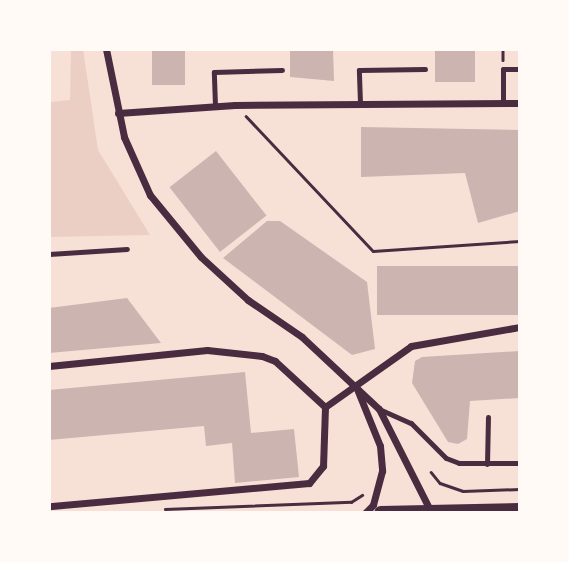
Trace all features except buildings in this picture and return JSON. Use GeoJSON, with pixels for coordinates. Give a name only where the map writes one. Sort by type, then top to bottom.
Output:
{"type":"FeatureCollection","features":[{"type":"Feature","properties":{"kind":"main road"},"geometry":{"type":"LineString","coordinates":[[382,513],[520,510]]}},
{"type":"Feature","properties":{"kind":"street"},"geometry":{"type":"LineString","coordinates":[[106,49],[118,113],[130,156],[150,195],[201,257],[354,382],[379,409],[431,512]]}},
{"type":"Feature","properties":{"kind":"street"},"geometry":{"type":"LineString","coordinates":[[118,113],[235,105],[520,103]]}},
{"type":"Feature","properties":{"kind":"street"},"geometry":{"type":"LineString","coordinates":[[49,506],[309,483],[323,466],[325,407],[354,382],[411,346],[520,327]]}},
{"type":"Feature","properties":{"kind":"street"},"geometry":{"type":"LineString","coordinates":[[49,366],[206,350],[262,356],[275,361],[325,407]]}},
{"type":"Feature","properties":{"kind":"street"},"geometry":{"type":"LineString","coordinates":[[354,382],[380,446],[378,489],[365,513]]}},
{"type":"Feature","properties":{"kind":"lane"},"geometry":{"type":"LineString","coordinates":[[360,103],[359,69],[425,69]]}},
{"type":"Feature","properties":{"kind":"lane"},"geometry":{"type":"LineString","coordinates":[[503,103],[503,69],[520,69]]}},
{"type":"Feature","properties":{"kind":"lane"},"geometry":{"type":"LineString","coordinates":[[215,106],[214,72],[282,71]]}},
{"type":"Feature","properties":{"kind":"lane"},"geometry":{"type":"LineString","coordinates":[[49,254],[127,249]]}},
{"type":"Feature","properties":{"kind":"lane"},"geometry":{"type":"LineString","coordinates":[[379,409],[411,423],[446,458],[487,464],[520,463]]}},
{"type":"Feature","properties":{"kind":"lane"},"geometry":{"type":"LineString","coordinates":[[487,464],[488,417]]}},
{"type":"Feature","properties":{"kind":"path"},"geometry":{"type":"LineString","coordinates":[[235,105],[373,251],[520,241]]}},
{"type":"Feature","properties":{"kind":"path"},"geometry":{"type":"LineString","coordinates":[[431,472],[440,482],[463,491],[520,489]]}},
{"type":"Feature","properties":{"kind":"path"},"geometry":{"type":"LineString","coordinates":[[159,509],[351,502],[364,492]]}},
{"type":"Feature","properties":{"kind":"shaded area"},"geometry":{"type":"Polygon","coordinates":[[[71,49],[83,49],[98,150],[150,235],[49,237],[51,102],[70,100],[71,49]]]}}]}
